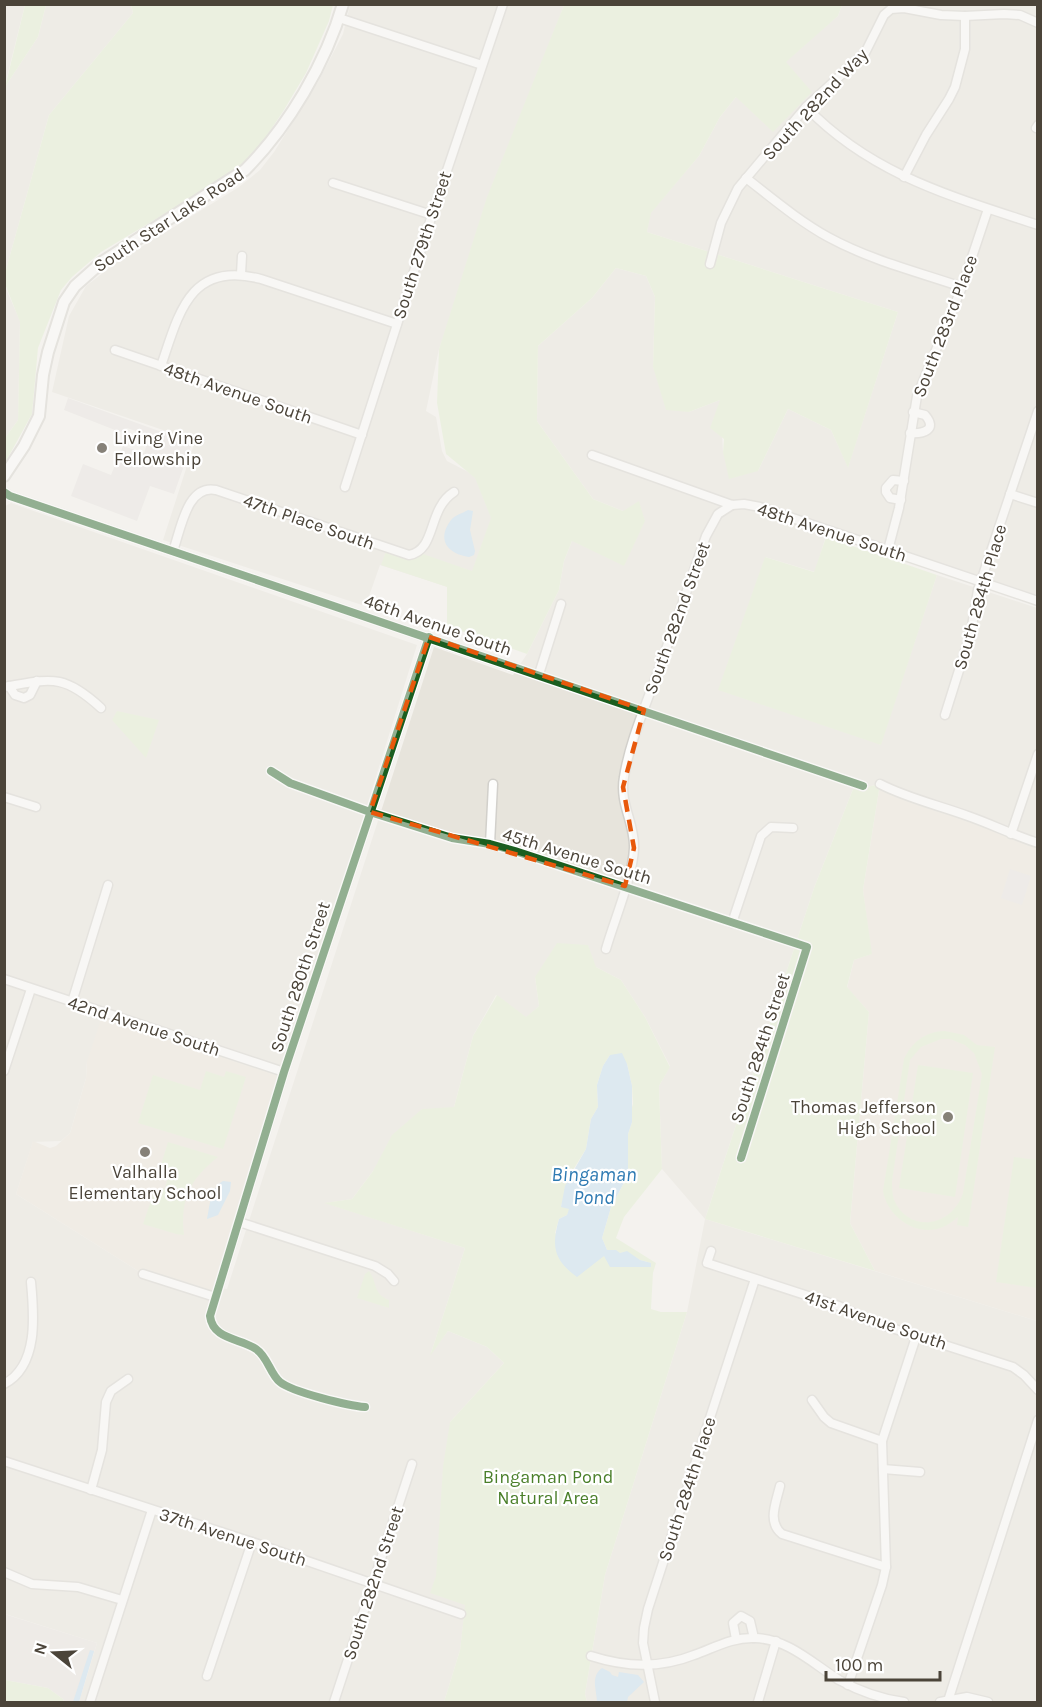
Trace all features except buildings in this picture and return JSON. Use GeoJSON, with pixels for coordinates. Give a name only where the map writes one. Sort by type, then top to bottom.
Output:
{"type":"FeatureCollection","features":[{"type":"Feature","properties":{"kind":"street","name":"South Star Lake Road"},"geometry":{"type":"LineString","coordinates":[[4,476],[24,447],[39,416],[48,352],[64,302],[75,286],[102,262],[246,170],[279,131],[331,42],[343,4]]}},
{"type":"Feature","properties":{"kind":"street","name":"South 279th Street"},"geometry":{"type":"LineString","coordinates":[[345,487],[432,215],[503,4]]}},
{"type":"Feature","properties":{"kind":"street","name":"South 282nd Way"},"geometry":{"type":"LineString","coordinates":[[710,264],[724,216],[738,188],[806,107],[865,53],[884,15],[891,9],[904,8],[941,15],[965,16]]}},
{"type":"Feature","properties":{"kind":"street"},"geometry":{"type":"LineString","coordinates":[[904,177],[955,87],[965,49],[965,16],[1020,15],[1038,23]]}},
{"type":"Feature","properties":{"kind":"street"},"geometry":{"type":"LineString","coordinates":[[339,18],[482,65]]}},
{"type":"Feature","properties":{"kind":"street"},"geometry":{"type":"LineString","coordinates":[[806,107],[855,149],[904,177],[1038,225]]}},
{"type":"Feature","properties":{"kind":"street"},"geometry":{"type":"LineString","coordinates":[[746,178],[795,216],[830,239],[962,287]]}},
{"type":"Feature","properties":{"kind":"street"},"geometry":{"type":"LineString","coordinates":[[333,183],[432,215]]}},
{"type":"Feature","properties":{"kind":"street","name":"South 283rd Place"},"geometry":{"type":"LineString","coordinates":[[888,550],[901,500],[917,396],[962,287],[988,209]]}},
{"type":"Feature","properties":{"kind":"street"},"geometry":{"type":"LineString","coordinates":[[241,274],[242,256]]}},
{"type":"Feature","properties":{"kind":"street"},"geometry":{"type":"LineString","coordinates":[[161,366],[184,304],[197,289],[212,279],[226,275],[241,274],[397,324]]}},
{"type":"Feature","properties":{"kind":"street","name":"48th Avenue South"},"geometry":{"type":"LineString","coordinates":[[115,350],[362,435]]}},
{"type":"Feature","properties":{"kind":"street","name":"South 284th Place"},"geometry":{"type":"LineString","coordinates":[[945,715],[972,632],[976,598],[1038,411]]}},
{"type":"Feature","properties":{"kind":"street"},"geometry":{"type":"LineString","coordinates":[[910,433],[922,434],[930,426],[925,415],[913,412]]}},
{"type":"Feature","properties":{"kind":"street","name":"48th Avenue South"},"geometry":{"type":"LineString","coordinates":[[592,455],[732,505],[744,504],[760,507],[1038,601]]}},
{"type":"Feature","properties":{"kind":"street"},"geometry":{"type":"LineString","coordinates":[[901,500],[890,498],[886,488],[893,480],[904,481]]}},
{"type":"Feature","properties":{"kind":"street","name":"47th Place South"},"geometry":{"type":"LineString","coordinates":[[173,551],[193,497],[209,489],[404,554],[417,553],[424,548],[440,505],[454,492]]}},
{"type":"Feature","properties":{"kind":"street","name":"46th Avenue South"},"geometry":{"type":"LineString","coordinates":[[4,492],[10,496],[863,786]]}},
{"type":"Feature","properties":{"kind":"street"},"geometry":{"type":"LineString","coordinates":[[1011,494],[1038,503]]}},
{"type":"Feature","properties":{"kind":"street","name":"South 282nd Street"},"geometry":{"type":"LineString","coordinates":[[606,949],[634,848],[633,835],[623,801],[627,764],[706,536],[718,514],[732,505]]}},
{"type":"Feature","properties":{"kind":"street"},"geometry":{"type":"LineString","coordinates":[[539,674],[561,604]]}},
{"type":"Feature","properties":{"kind":"street","name":"South 280th Street"},"geometry":{"type":"LineString","coordinates":[[365,1407],[349,1406],[281,1383],[259,1350],[223,1335],[214,1328],[210,1316],[284,1072],[429,638]]}},
{"type":"Feature","properties":{"kind":"street"},"geometry":{"type":"LineString","coordinates":[[7,686],[50,679],[69,685],[88,696],[101,708]]}},
{"type":"Feature","properties":{"kind":"street"},"geometry":{"type":"LineString","coordinates":[[7,686],[15,695],[24,699],[30,695],[37,681]]}},
{"type":"Feature","properties":{"kind":"street"},"geometry":{"type":"LineString","coordinates":[[1011,834],[1038,754]]}},
{"type":"Feature","properties":{"kind":"street","name":"45th Avenue South"},"geometry":{"type":"LineString","coordinates":[[271,771],[290,783],[370,812],[452,838],[490,844],[807,947]]}},
{"type":"Feature","properties":{"kind":"street"},"geometry":{"type":"LineString","coordinates":[[490,844],[493,784]]}},
{"type":"Feature","properties":{"kind":"street"},"geometry":{"type":"LineString","coordinates":[[880,784],[893,791],[1038,843]]}},
{"type":"Feature","properties":{"kind":"street"},"geometry":{"type":"LineString","coordinates":[[4,797],[36,807]]}},
{"type":"Feature","properties":{"kind":"street"},"geometry":{"type":"LineString","coordinates":[[732,922],[761,836],[771,827],[793,828]]}},
{"type":"Feature","properties":{"kind":"street"},"geometry":{"type":"LineString","coordinates":[[72,1002],[108,885]]}},
{"type":"Feature","properties":{"kind":"street","name":"South 284th Street"},"geometry":{"type":"LineString","coordinates":[[741,1158],[807,947]]}},
{"type":"Feature","properties":{"kind":"street","name":"42nd Avenue South"},"geometry":{"type":"LineString","coordinates":[[4,979],[284,1072]]}},
{"type":"Feature","properties":{"kind":"street"},"geometry":{"type":"LineString","coordinates":[[4,1071],[31,989]]}},
{"type":"Feature","properties":{"kind":"street"},"geometry":{"type":"LineString","coordinates":[[239,1222],[375,1266],[394,1281]]}},
{"type":"Feature","properties":{"kind":"street","name":"41st Avenue South"},"geometry":{"type":"LineString","coordinates":[[711,1251],[707,1263],[839,1306],[870,1321],[916,1337],[1013,1367],[1038,1390]]}},
{"type":"Feature","properties":{"kind":"street"},"geometry":{"type":"LineString","coordinates":[[143,1274],[215,1297]]}},
{"type":"Feature","properties":{"kind":"street","name":"South 284th Place"},"geometry":{"type":"LineString","coordinates":[[655,1702],[643,1643],[648,1610],[754,1279]]}},
{"type":"Feature","properties":{"kind":"street"},"geometry":{"type":"LineString","coordinates":[[4,1384],[17,1374],[30,1345],[33,1311],[31,1282]]}},
{"type":"Feature","properties":{"kind":"street"},"geometry":{"type":"LineString","coordinates":[[848,1685],[886,1567],[882,1441],[916,1337]]}},
{"type":"Feature","properties":{"kind":"street"},"geometry":{"type":"LineString","coordinates":[[91,1490],[102,1450],[106,1402],[111,1391],[128,1379]]}},
{"type":"Feature","properties":{"kind":"street"},"geometry":{"type":"LineString","coordinates":[[812,1400],[831,1423],[882,1441]]}},
{"type":"Feature","properties":{"kind":"street"},"geometry":{"type":"LineString","coordinates":[[944,1702],[1038,1420]]}},
{"type":"Feature","properties":{"kind":"street","name":"37th Avenue South"},"geometry":{"type":"LineString","coordinates":[[4,1461],[252,1542],[461,1614]]}},
{"type":"Feature","properties":{"kind":"street","name":"South 282nd Street"},"geometry":{"type":"LineString","coordinates":[[334,1702],[412,1464]]}},
{"type":"Feature","properties":{"kind":"street"},"geometry":{"type":"LineString","coordinates":[[883,1470],[920,1472]]}},
{"type":"Feature","properties":{"kind":"street"},"geometry":{"type":"LineString","coordinates":[[780,1486],[774,1515],[776,1529],[782,1534],[886,1567]]}},
{"type":"Feature","properties":{"kind":"street"},"geometry":{"type":"LineString","coordinates":[[90,1702],[152,1510]]}},
{"type":"Feature","properties":{"kind":"street"},"geometry":{"type":"LineString","coordinates":[[207,1676],[252,1542]]}},
{"type":"Feature","properties":{"kind":"street"},"geometry":{"type":"LineString","coordinates":[[4,1572],[32,1584],[78,1587],[122,1600]]}},
{"type":"Feature","properties":{"kind":"street"},"geometry":{"type":"LineString","coordinates":[[736,1639],[733,1623],[741,1616],[750,1621],[754,1638]]}},
{"type":"Feature","properties":{"kind":"street"},"geometry":{"type":"LineString","coordinates":[[591,1656],[622,1665],[648,1665],[669,1663],[736,1639],[754,1638],[776,1641],[792,1648],[848,1685],[890,1700],[904,1702]]}},
{"type":"Feature","properties":{"kind":"street"},"geometry":{"type":"LineString","coordinates":[[758,1702],[776,1641]]}},
{"type":"Feature","properties":{"kind":"street"},"geometry":{"type":"LineString","coordinates":[[944,1702],[967,1697],[988,1702]]}},
{"type":"Feature","properties":{"kind":"highlighted area"},"geometry":{"type":"Polygon","coordinates":[[[429,637],[644,710],[623,787],[634,848],[625,886],[370,812],[429,637]]]}},
{"type":"Feature","properties":{"kind":"shaded area"},"geometry":{"type":"Polygon","coordinates":[[[5,5],[25,5],[5,85],[5,5]]]}},
{"type":"Feature","properties":{"kind":"shaded area"},"geometry":{"type":"Polygon","coordinates":[[[46,5],[131,5],[133,13],[49,115],[5,273],[5,87],[38,37],[46,5]]]}},
{"type":"Feature","properties":{"kind":"shaded area"},"geometry":{"type":"Polygon","coordinates":[[[350,5],[564,5],[439,349],[426,411],[436,417],[442,451],[447,461],[478,477],[495,518],[476,573],[448,587],[380,565],[367,602],[362,605],[163,540],[195,441],[52,392],[69,316],[86,286],[117,262],[239,187],[260,170],[318,82],[343,34],[350,5]]]}},
{"type":"Feature","properties":{"kind":"shaded area"},"geometry":{"type":"Polygon","coordinates":[[[842,5],[1037,5],[1037,595],[829,526],[815,572],[765,557],[880,745],[937,575],[1037,608],[1037,837],[880,784],[866,787],[855,784],[814,888],[705,1219],[662,1169],[659,1086],[670,1066],[645,1017],[621,980],[596,967],[535,977],[539,1006],[526,1018],[496,995],[473,1036],[454,1107],[373,1171],[352,1199],[326,1203],[465,1248],[431,1353],[448,1331],[487,1347],[504,1363],[450,1422],[467,1592],[460,1650],[444,1702],[79,1702],[97,1643],[5,1614],[5,506],[11,503],[417,645],[284,1072],[87,1061],[86,1078],[70,1133],[61,1141],[33,1142],[16,1194],[143,1274],[227,1289],[434,647],[513,675],[527,654],[559,590],[564,561],[572,541],[623,511],[593,499],[537,421],[538,346],[592,298],[616,268],[646,276],[655,297],[653,367],[689,412],[720,400],[723,452],[758,471],[788,409],[831,430],[848,467],[898,312],[647,232],[650,213],[699,156],[720,117],[736,97],[838,16],[842,5]]]}},
{"type":"Feature","properties":{"kind":"shaded area"},"geometry":{"type":"Polygon","coordinates":[[[4,284],[20,321],[18,420],[5,438],[4,284]]]}},
{"type":"Feature","properties":{"kind":"shaded area"},"geometry":{"type":"Polygon","coordinates":[[[68,398],[192,443],[174,494],[150,486],[137,521],[71,496],[83,464],[111,475],[123,446],[144,453],[150,436],[127,428],[120,432],[64,410],[68,398]]]}},
{"type":"Feature","properties":{"kind":"shaded area","name":"Thomas Jefferson High School"},"geometry":{"type":"Polygon","coordinates":[[[880,784],[1037,843],[1037,1321],[875,1271],[850,1223],[869,1012],[847,988],[854,960],[871,954],[863,890],[880,784]]]}},
{"type":"Feature","properties":{"kind":"shaded area"},"geometry":{"type":"Polygon","coordinates":[[[1010,869],[1031,876],[1022,905],[1001,898],[1010,869]]]}},
{"type":"Feature","properties":{"kind":"shaded area","name":"Valhalla Elementary School"},"geometry":{"type":"Polygon","coordinates":[[[103,1013],[284,1072],[215,1297],[143,1274],[16,1194],[33,1141],[50,1148],[56,1146],[70,1133],[86,1078],[87,1061],[103,1013]]]}},
{"type":"Feature","properties":{"kind":"shaded area"},"geometry":{"type":"Polygon","coordinates":[[[705,1219],[1037,1321],[1037,1702],[587,1702],[585,1694],[605,1575],[687,1312],[705,1219]]]}},
{"type":"Feature","properties":{"kind":"shaded area"},"geometry":{"type":"Polygon","coordinates":[[[4,1614],[97,1643],[78,1702],[64,1702],[48,1688],[5,1680],[4,1614]]]}},
{"type":"Feature","properties":{"kind":"green space"},"geometry":{"type":"Polygon","coordinates":[[[25,5],[46,5],[38,37],[5,87],[25,5]]]}},
{"type":"Feature","properties":{"kind":"green space"},"geometry":{"type":"Polygon","coordinates":[[[131,5],[333,5],[329,21],[306,73],[262,143],[240,166],[101,252],[72,277],[61,290],[38,348],[32,414],[5,463],[5,438],[18,420],[20,322],[5,284],[5,273],[49,115],[133,13],[131,5]]]}},
{"type":"Feature","properties":{"kind":"green space"},"geometry":{"type":"Polygon","coordinates":[[[564,5],[842,5],[838,16],[786,62],[812,92],[773,132],[736,97],[720,117],[699,156],[651,213],[647,232],[898,312],[848,468],[831,430],[788,409],[758,471],[729,479],[723,452],[724,439],[710,428],[720,400],[689,412],[666,410],[653,367],[655,297],[646,276],[616,268],[592,298],[538,346],[537,421],[593,499],[623,511],[639,501],[645,521],[624,566],[572,541],[564,561],[559,590],[527,654],[447,626],[447,587],[381,565],[386,551],[409,558],[423,554],[472,571],[491,518],[475,478],[446,454],[437,403],[439,349],[487,197],[564,5]]]}},
{"type":"Feature","properties":{"kind":"green space"},"geometry":{"type":"Polygon","coordinates":[[[826,537],[937,575],[881,745],[718,690],[765,557],[814,572],[826,537]]]}},
{"type":"Feature","properties":{"kind":"green space"},"geometry":{"type":"Polygon","coordinates":[[[117,711],[159,720],[146,758],[112,720],[117,711]]]}},
{"type":"Feature","properties":{"kind":"green space"},"geometry":{"type":"Polygon","coordinates":[[[855,784],[866,787],[880,784],[863,890],[872,954],[854,960],[847,987],[869,1012],[850,1223],[875,1271],[705,1219],[814,888],[855,784]]]}},
{"type":"Feature","properties":{"kind":"green space","name":"Bingaman Pond Natural Area"},"geometry":{"type":"Polygon","coordinates":[[[557,943],[588,945],[596,967],[621,980],[645,1017],[670,1067],[659,1086],[662,1169],[624,1217],[616,1238],[656,1263],[653,1273],[651,1309],[661,1312],[687,1312],[605,1575],[585,1694],[587,1702],[444,1702],[460,1650],[465,1605],[430,1593],[436,1576],[443,1466],[450,1422],[504,1363],[487,1347],[448,1331],[430,1356],[465,1248],[324,1203],[352,1199],[373,1171],[392,1135],[422,1109],[454,1107],[473,1036],[497,995],[526,1017],[539,1006],[535,977],[557,943]],[[610,1055],[603,1066],[597,1085],[598,1107],[591,1119],[586,1149],[573,1170],[561,1206],[570,1208],[567,1215],[559,1219],[555,1233],[604,1256],[651,1263],[640,1260],[627,1252],[607,1250],[602,1238],[611,1207],[628,1175],[628,1134],[632,1122],[633,1104],[627,1064],[610,1055]]]}},
{"type":"Feature","properties":{"kind":"green space"},"geometry":{"type":"Polygon","coordinates":[[[938,1032],[964,1035],[977,1045],[995,1047],[968,1227],[957,1225],[958,1217],[943,1227],[928,1230],[910,1226],[902,1221],[890,1208],[883,1191],[904,1059],[911,1047],[920,1039],[938,1032]],[[941,1039],[921,1047],[910,1060],[892,1188],[894,1200],[901,1211],[920,1222],[940,1219],[950,1213],[963,1193],[982,1074],[974,1053],[965,1045],[950,1039],[941,1039]]]}},
{"type":"Feature","properties":{"kind":"green space"},"geometry":{"type":"Polygon","coordinates":[[[918,1065],[973,1073],[955,1197],[899,1188],[918,1065]]]}},
{"type":"Feature","properties":{"kind":"green space"},"geometry":{"type":"Polygon","coordinates":[[[206,1071],[224,1077],[226,1071],[246,1077],[223,1149],[138,1123],[153,1075],[200,1090],[206,1071]]]}},
{"type":"Feature","properties":{"kind":"green space"},"geometry":{"type":"Polygon","coordinates":[[[168,1142],[218,1157],[200,1173],[189,1191],[184,1211],[184,1235],[143,1224],[153,1195],[165,1188],[171,1168],[161,1165],[168,1142]]]}},
{"type":"Feature","properties":{"kind":"green space"},"geometry":{"type":"Polygon","coordinates":[[[1014,1157],[1037,1160],[1037,1288],[996,1282],[1014,1157]]]}},
{"type":"Feature","properties":{"kind":"green space"},"geometry":{"type":"Polygon","coordinates":[[[369,1271],[380,1294],[389,1300],[389,1308],[357,1298],[365,1274],[369,1271]]]}},
{"type":"Feature","properties":{"kind":"green space"},"geometry":{"type":"Polygon","coordinates":[[[5,1680],[48,1688],[64,1702],[5,1702],[5,1680]]]}},
{"type":"Feature","properties":{"kind":"water"},"geometry":{"type":"Polygon","coordinates":[[[468,510],[473,511],[470,530],[475,551],[474,555],[469,557],[455,553],[446,545],[445,540],[447,527],[451,520],[468,510]]]}},
{"type":"Feature","properties":{"kind":"water","name":"Bingaman Pond"},"geometry":{"type":"Polygon","coordinates":[[[622,1053],[632,1086],[632,1122],[628,1134],[628,1175],[611,1207],[602,1238],[607,1250],[616,1250],[620,1253],[627,1251],[640,1260],[651,1263],[651,1267],[610,1267],[604,1256],[577,1277],[563,1265],[555,1245],[559,1219],[567,1215],[569,1209],[561,1207],[565,1186],[586,1149],[591,1119],[598,1107],[597,1085],[603,1066],[610,1055],[622,1053]]]}},
{"type":"Feature","properties":{"kind":"water"},"geometry":{"type":"Polygon","coordinates":[[[223,1181],[231,1182],[230,1191],[218,1215],[207,1219],[215,1188],[223,1181]]]}},
{"type":"Feature","properties":{"kind":"water"},"geometry":{"type":"Polygon","coordinates":[[[90,1650],[94,1651],[79,1702],[73,1702],[90,1650]]]}},
{"type":"Feature","properties":{"kind":"water"},"geometry":{"type":"Polygon","coordinates":[[[602,1668],[618,1677],[619,1672],[638,1675],[644,1682],[628,1697],[627,1702],[597,1702],[595,1680],[602,1668]]]}},
{"type":"Feature","properties":{"kind":"cycle path"},"geometry":{"type":"LineString","coordinates":[[4,492],[10,496],[863,786]]}},
{"type":"Feature","properties":{"kind":"cycle path"},"geometry":{"type":"LineString","coordinates":[[365,1407],[321,1398],[286,1386],[277,1379],[260,1352],[216,1330],[210,1316],[284,1072],[429,637]]}},
{"type":"Feature","properties":{"kind":"cycle path"},"geometry":{"type":"LineString","coordinates":[[271,771],[290,783],[370,812],[452,838],[490,844],[515,851],[807,947],[741,1158]]}},
{"type":"Feature","properties":{"kind":"place","name":"Living Vine Fellowship"},"geometry":{"type":"Point","coordinates":[102,448]}},
{"type":"Feature","properties":{"kind":"place","name":"Thomas Jefferson High School"},"geometry":{"type":"Point","coordinates":[948,1117]}},
{"type":"Feature","properties":{"kind":"place","name":"Valhalla Elementary School"},"geometry":{"type":"Point","coordinates":[145,1152]}}]}
